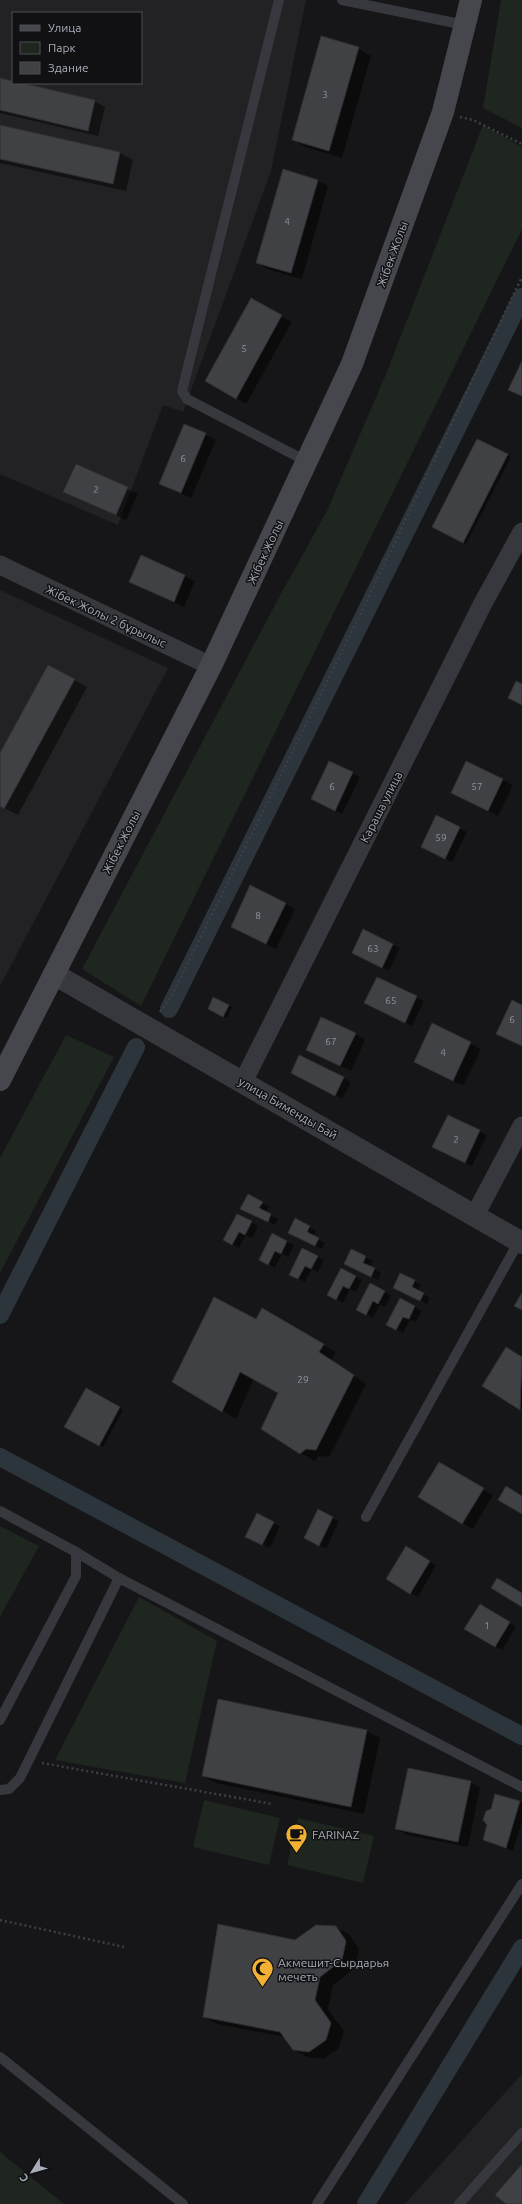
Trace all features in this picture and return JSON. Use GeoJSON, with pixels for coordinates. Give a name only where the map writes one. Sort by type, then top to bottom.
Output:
{"type":"FeatureCollection","features":[{"type":"Feature","properties":{"kind":"main road","name":"Жібек Жолы"},"geometry":{"type":"LineString","coordinates":[[0,1080],[212,666],[352,364],[443,112],[471,0]]}},
{"type":"Feature","properties":{"kind":"street","name":"Караша улица"},"geometry":{"type":"LineString","coordinates":[[243,1082],[482,605],[522,532]]}},
{"type":"Feature","properties":{"kind":"street","name":"Жібек Жолы 2 бұрылыс"},"geometry":{"type":"LineString","coordinates":[[0,565],[212,666]]}},
{"type":"Feature","properties":{"kind":"street","name":"улица Бименды Бай"},"geometry":{"type":"LineString","coordinates":[[54,974],[149,1027],[520,1242]]}},
{"type":"Feature","properties":{"kind":"street"},"geometry":{"type":"LineString","coordinates":[[475,1215],[522,1126]]}},
{"type":"Feature","properties":{"kind":"lane"},"geometry":{"type":"LineString","coordinates":[[280,0],[182,391],[187,399],[306,462]]}},
{"type":"Feature","properties":{"kind":"lane"},"geometry":{"type":"LineString","coordinates":[[342,0],[465,25]]}},
{"type":"Feature","properties":{"kind":"lane"},"geometry":{"type":"LineString","coordinates":[[366,1517],[520,1242]]}},
{"type":"Feature","properties":{"kind":"lane"},"geometry":{"type":"LineString","coordinates":[[0,1511],[76,1552],[119,1578],[522,1787]]}},
{"type":"Feature","properties":{"kind":"lane"},"geometry":{"type":"LineString","coordinates":[[0,1720],[76,1576],[76,1552]]}},
{"type":"Feature","properties":{"kind":"lane"},"geometry":{"type":"LineString","coordinates":[[0,1790],[9,1789],[20,1778],[119,1578]]}},
{"type":"Feature","properties":{"kind":"lane"},"geometry":{"type":"LineString","coordinates":[[318,2204],[522,1884]]}},
{"type":"Feature","properties":{"kind":"lane"},"geometry":{"type":"LineString","coordinates":[[0,2057],[183,2204]]}},
{"type":"Feature","properties":{"kind":"lane"},"geometry":{"type":"LineString","coordinates":[[459,2204],[522,2133]]}},
{"type":"Feature","properties":{"kind":"path"},"geometry":{"type":"LineString","coordinates":[[443,112],[473,120],[522,144]]}},
{"type":"Feature","properties":{"kind":"path"},"geometry":{"type":"LineString","coordinates":[[149,1027],[172,995],[359,617],[522,277]]}},
{"type":"Feature","properties":{"kind":"path"},"geometry":{"type":"LineString","coordinates":[[42,1763],[272,1804]]}},
{"type":"Feature","properties":{"kind":"path"},"geometry":{"type":"LineString","coordinates":[[0,1920],[124,1948]]}},
{"type":"Feature","properties":{"kind":"shaded area"},"geometry":{"type":"Polygon","coordinates":[[[0,0],[306,0],[271,171],[183,412],[163,405],[118,525],[0,474],[0,0]]]}},
{"type":"Feature","properties":{"kind":"shaded area"},"geometry":{"type":"Polygon","coordinates":[[[0,590],[168,668],[0,986],[0,590]]]}},
{"type":"Feature","properties":{"kind":"shaded area"},"geometry":{"type":"Polygon","coordinates":[[[522,2074],[522,2204],[405,2204],[522,2074]]]}},
{"type":"Feature","properties":{"kind":"green space"},"geometry":{"type":"Polygon","coordinates":[[[501,0],[522,0],[522,128],[483,108],[501,0]]]}},
{"type":"Feature","properties":{"kind":"green space"},"geometry":{"type":"Polygon","coordinates":[[[483,125],[522,147],[522,229],[141,1006],[82,969],[277,601],[327,511],[386,374],[483,125]]]}},
{"type":"Feature","properties":{"kind":"green space"},"geometry":{"type":"Polygon","coordinates":[[[66,1035],[114,1057],[0,1273],[0,1158],[66,1035]]]}},
{"type":"Feature","properties":{"kind":"green space"},"geometry":{"type":"Polygon","coordinates":[[[0,1526],[39,1546],[0,1617],[0,1526]]]}},
{"type":"Feature","properties":{"kind":"green space"},"geometry":{"type":"Polygon","coordinates":[[[139,1597],[217,1641],[185,1783],[55,1760],[139,1597]]]}},
{"type":"Feature","properties":{"kind":"green space"},"geometry":{"type":"Polygon","coordinates":[[[204,1800],[280,1818],[269,1865],[193,1847],[204,1800]]]}},
{"type":"Feature","properties":{"kind":"green space"},"geometry":{"type":"Polygon","coordinates":[[[298,1818],[374,1836],[363,1883],[287,1865],[298,1818]]]}},
{"type":"Feature","properties":{"kind":"green space"},"geometry":{"type":"Polygon","coordinates":[[[0,2152],[64,2204],[0,2204],[0,2152]]]}},
{"type":"Feature","properties":{"kind":"building"},"geometry":{"type":"Polygon","coordinates":[[[321,36],[359,47],[329,151],[292,140],[321,36]]]}},
{"type":"Feature","properties":{"kind":"building"},"geometry":{"type":"Polygon","coordinates":[[[0,78],[12,81],[12,84],[26,84],[95,100],[88,131],[0,110],[0,78]]]}},
{"type":"Feature","properties":{"kind":"building"},"geometry":{"type":"Polygon","coordinates":[[[0,125],[120,152],[113,184],[0,159],[0,125]]]}},
{"type":"Feature","properties":{"kind":"building"},"geometry":{"type":"Polygon","coordinates":[[[283,169],[318,180],[291,273],[256,263],[283,169]]]}},
{"type":"Feature","properties":{"kind":"building"},"geometry":{"type":"Polygon","coordinates":[[[251,298],[282,315],[236,399],[205,381],[251,298]]]}},
{"type":"Feature","properties":{"kind":"building"},"geometry":{"type":"Polygon","coordinates":[[[522,361],[522,396],[508,390],[522,361]]]}},
{"type":"Feature","properties":{"kind":"building"},"geometry":{"type":"Polygon","coordinates":[[[184,424],[206,433],[181,493],[159,484],[184,424]]]}},
{"type":"Feature","properties":{"kind":"building"},"geometry":{"type":"Polygon","coordinates":[[[477,439],[508,454],[463,543],[432,527],[477,439]]]}},
{"type":"Feature","properties":{"kind":"building"},"geometry":{"type":"Polygon","coordinates":[[[76,464],[128,487],[116,515],[63,492],[76,464]]]}},
{"type":"Feature","properties":{"kind":"building"},"geometry":{"type":"Polygon","coordinates":[[[141,555],[185,575],[174,602],[129,582],[141,555]]]}},
{"type":"Feature","properties":{"kind":"building"},"geometry":{"type":"Polygon","coordinates":[[[48,665],[75,679],[4,809],[0,806],[0,753],[48,665]]]}},
{"type":"Feature","properties":{"kind":"building"},"geometry":{"type":"Polygon","coordinates":[[[516,681],[522,684],[522,705],[508,698],[516,681]]]}},
{"type":"Feature","properties":{"kind":"building"},"geometry":{"type":"Polygon","coordinates":[[[329,761],[353,772],[335,811],[311,799],[329,761]]]}},
{"type":"Feature","properties":{"kind":"building"},"geometry":{"type":"Polygon","coordinates":[[[466,761],[503,779],[488,811],[451,793],[466,761]]]}},
{"type":"Feature","properties":{"kind":"building"},"geometry":{"type":"Polygon","coordinates":[[[436,815],[460,827],[445,859],[421,847],[436,815]]]}},
{"type":"Feature","properties":{"kind":"building"},"geometry":{"type":"Polygon","coordinates":[[[250,885],[286,903],[266,944],[231,927],[250,885]]]}},
{"type":"Feature","properties":{"kind":"building"},"geometry":{"type":"Polygon","coordinates":[[[363,929],[393,944],[382,968],[352,953],[363,929]]]}},
{"type":"Feature","properties":{"kind":"building"},"geometry":{"type":"Polygon","coordinates":[[[377,977],[417,996],[405,1023],[364,1003],[377,977]]]}},
{"type":"Feature","properties":{"kind":"building"},"geometry":{"type":"Polygon","coordinates":[[[213,997],[229,1005],[223,1017],[208,1009],[213,997]]]}},
{"type":"Feature","properties":{"kind":"building"},"geometry":{"type":"Polygon","coordinates":[[[512,1000],[522,1005],[522,1046],[496,1034],[512,1000]]]}},
{"type":"Feature","properties":{"kind":"building"},"geometry":{"type":"Polygon","coordinates":[[[321,1017],[356,1033],[340,1066],[306,1050],[321,1017]]]}},
{"type":"Feature","properties":{"kind":"building"},"geometry":{"type":"Polygon","coordinates":[[[432,1023],[471,1042],[453,1081],[414,1062],[432,1023]]]}},
{"type":"Feature","properties":{"kind":"building"},"geometry":{"type":"Polygon","coordinates":[[[299,1055],[344,1077],[335,1096],[291,1073],[299,1055]]]}},
{"type":"Feature","properties":{"kind":"building"},"geometry":{"type":"Polygon","coordinates":[[[448,1115],[480,1130],[465,1163],[432,1147],[448,1115]]]}},
{"type":"Feature","properties":{"kind":"building"},"geometry":{"type":"Polygon","coordinates":[[[248,1194],[263,1202],[259,1208],[271,1214],[268,1222],[240,1209],[248,1194]]]}},
{"type":"Feature","properties":{"kind":"building"},"geometry":{"type":"Polygon","coordinates":[[[237,1214],[252,1221],[245,1235],[239,1232],[232,1245],[223,1240],[237,1214]]]}},
{"type":"Feature","properties":{"kind":"building"},"geometry":{"type":"Polygon","coordinates":[[[295,1218],[310,1226],[307,1232],[319,1238],[315,1246],[288,1233],[295,1218]]]}},
{"type":"Feature","properties":{"kind":"building"},"geometry":{"type":"Polygon","coordinates":[[[272,1233],[287,1241],[281,1254],[275,1251],[268,1265],[259,1260],[272,1233]]]}},
{"type":"Feature","properties":{"kind":"building"},"geometry":{"type":"Polygon","coordinates":[[[302,1248],[318,1256],[311,1269],[305,1266],[298,1279],[289,1275],[302,1248]]]}},
{"type":"Feature","properties":{"kind":"building"},"geometry":{"type":"Polygon","coordinates":[[[351,1249],[366,1256],[363,1263],[375,1268],[371,1277],[344,1264],[351,1249]]]}},
{"type":"Feature","properties":{"kind":"building"},"geometry":{"type":"Polygon","coordinates":[[[341,1268],[356,1276],[349,1289],[343,1286],[336,1300],[327,1295],[341,1268]]]}},
{"type":"Feature","properties":{"kind":"building"},"geometry":{"type":"Polygon","coordinates":[[[400,1273],[415,1280],[412,1287],[424,1293],[420,1301],[393,1288],[400,1273]]]}},
{"type":"Feature","properties":{"kind":"building"},"geometry":{"type":"Polygon","coordinates":[[[370,1283],[385,1291],[378,1304],[373,1301],[366,1315],[356,1310],[370,1283]]]}},
{"type":"Feature","properties":{"kind":"building"},"geometry":{"type":"Polygon","coordinates":[[[522,1293],[522,1310],[514,1306],[522,1293]]]}},
{"type":"Feature","properties":{"kind":"building"},"geometry":{"type":"Polygon","coordinates":[[[214,1297],[256,1319],[262,1308],[324,1344],[319,1352],[354,1375],[316,1450],[306,1449],[300,1454],[261,1429],[278,1393],[240,1372],[222,1412],[172,1382],[214,1297]]]}},
{"type":"Feature","properties":{"kind":"building"},"geometry":{"type":"Polygon","coordinates":[[[400,1298],[415,1306],[409,1319],[403,1317],[396,1330],[386,1325],[400,1298]]]}},
{"type":"Feature","properties":{"kind":"building"},"geometry":{"type":"Polygon","coordinates":[[[506,1347],[522,1357],[520,1410],[482,1386],[506,1347]]]}},
{"type":"Feature","properties":{"kind":"building"},"geometry":{"type":"Polygon","coordinates":[[[86,1388],[120,1407],[99,1446],[64,1427],[86,1388]]]}},
{"type":"Feature","properties":{"kind":"building"},"geometry":{"type":"Polygon","coordinates":[[[439,1462],[484,1488],[462,1524],[418,1497],[439,1462]]]}},
{"type":"Feature","properties":{"kind":"building"},"geometry":{"type":"Polygon","coordinates":[[[506,1486],[522,1496],[522,1514],[498,1500],[506,1486]]]}},
{"type":"Feature","properties":{"kind":"building"},"geometry":{"type":"Polygon","coordinates":[[[318,1509],[333,1517],[319,1546],[304,1538],[318,1509]]]}},
{"type":"Feature","properties":{"kind":"building"},"geometry":{"type":"Polygon","coordinates":[[[257,1513],[274,1522],[262,1545],[245,1537],[257,1513]]]}},
{"type":"Feature","properties":{"kind":"building"},"geometry":{"type":"Polygon","coordinates":[[[406,1546],[430,1561],[410,1594],[386,1579],[406,1546]]]}},
{"type":"Feature","properties":{"kind":"building"},"geometry":{"type":"Polygon","coordinates":[[[497,1578],[522,1593],[522,1607],[491,1588],[497,1578]]]}},
{"type":"Feature","properties":{"kind":"building"},"geometry":{"type":"Polygon","coordinates":[[[480,1604],[510,1622],[495,1647],[464,1629],[480,1604]]]}},
{"type":"Feature","properties":{"kind":"building"},"geometry":{"type":"Polygon","coordinates":[[[218,1699],[367,1730],[351,1807],[202,1776],[218,1699]]]}},
{"type":"Feature","properties":{"kind":"building"},"geometry":{"type":"Polygon","coordinates":[[[408,1768],[471,1781],[458,1842],[395,1829],[408,1768]]]}},
{"type":"Feature","properties":{"kind":"building"},"geometry":{"type":"Polygon","coordinates":[[[495,1794],[520,1801],[506,1848],[483,1840],[487,1825],[483,1820],[486,1811],[491,1809],[495,1794]]]}},
{"type":"Feature","properties":{"kind":"building","name":"Акмешит-Сырдарья мечеть"},"geometry":{"type":"Polygon","coordinates":[[[218,1924],[295,1940],[316,1925],[336,1926],[346,1941],[342,1960],[320,1977],[315,2000],[331,2023],[326,2040],[309,2052],[293,2050],[280,2032],[203,2017],[218,1924]]]}},
{"type":"Feature","properties":{"kind":"building"},"geometry":{"type":"Polygon","coordinates":[[[522,2164],[522,2204],[506,2204],[495,2195],[522,2164]]]}},
{"type":"Feature","properties":{"kind":"waterway"},"geometry":{"type":"LineString","coordinates":[[169,1009],[522,297]]}},
{"type":"Feature","properties":{"kind":"waterway"},"geometry":{"type":"LineString","coordinates":[[0,1315],[136,1047]]}},
{"type":"Feature","properties":{"kind":"waterway"},"geometry":{"type":"LineString","coordinates":[[0,1457],[522,1736]]}},
{"type":"Feature","properties":{"kind":"waterway"},"geometry":{"type":"LineString","coordinates":[[366,2204],[522,1948]]}},
{"type":"Feature","properties":{"kind":"place","name":"FARINAZ"},"geometry":{"type":"Point","coordinates":[297,1854]}},
{"type":"Feature","properties":{"kind":"place","name":"Акмешит-Сырдарья мечеть"},"geometry":{"type":"Point","coordinates":[263,1988]}}]}
